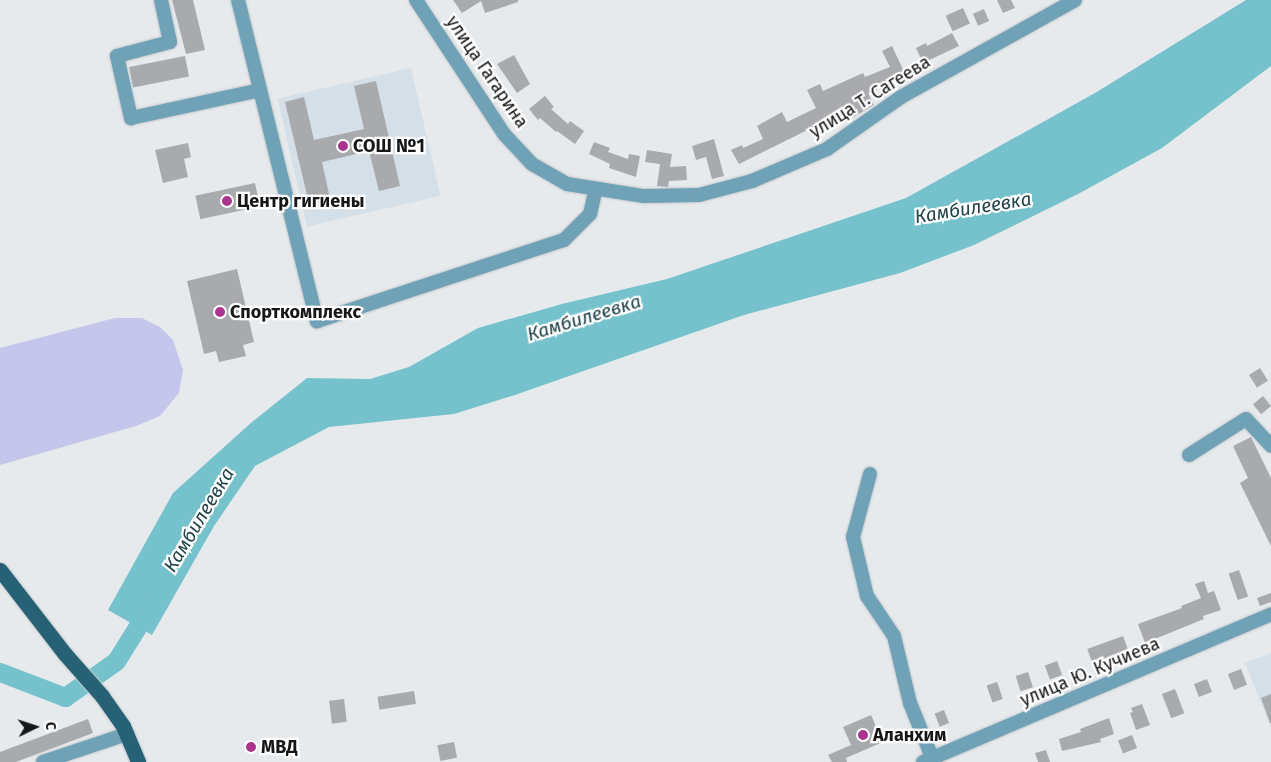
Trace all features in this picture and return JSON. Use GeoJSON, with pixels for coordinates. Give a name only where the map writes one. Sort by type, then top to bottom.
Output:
{"type":"FeatureCollection","features":[{"type":"Feature","properties":{"kind":"main road"},"geometry":{"type":"LineString","coordinates":[[0,570],[65,654],[102,696],[127,734],[138,762]]}},
{"type":"Feature","properties":{"kind":"street"},"geometry":{"type":"LineString","coordinates":[[161,0],[170,42],[116,56],[131,118],[260,90]]}},
{"type":"Feature","properties":{"kind":"street"},"geometry":{"type":"LineString","coordinates":[[238,0],[317,321],[564,240],[590,214],[596,189]]}},
{"type":"Feature","properties":{"kind":"street","name":"улица Гагарина"},"geometry":{"type":"LineString","coordinates":[[416,0],[504,134],[532,164],[567,184],[644,196]]}},
{"type":"Feature","properties":{"kind":"street","name":"улица Т. Сагеева"},"geometry":{"type":"LineString","coordinates":[[644,196],[708,192],[752,181],[827,149],[901,97],[1075,0]]}},
{"type":"Feature","properties":{"kind":"street"},"geometry":{"type":"LineString","coordinates":[[1189,456],[1246,419],[1271,446]]}},
{"type":"Feature","properties":{"kind":"street"},"geometry":{"type":"LineString","coordinates":[[870,474],[853,537],[867,596],[894,636],[910,702],[929,761]]}},
{"type":"Feature","properties":{"kind":"street","name":"улица Ю. Кучиева"},"geometry":{"type":"LineString","coordinates":[[929,761],[1271,614]]}},
{"type":"Feature","properties":{"kind":"street"},"geometry":{"type":"LineString","coordinates":[[43,762],[127,734]]}},
{"type":"Feature","properties":{"kind":"shaded area"},"geometry":{"type":"Polygon","coordinates":[[[411,68],[440,196],[307,226],[278,99],[411,68]]]}},
{"type":"Feature","properties":{"kind":"shaded area"},"geometry":{"type":"Polygon","coordinates":[[[115,318],[142,318],[160,327],[173,340],[183,370],[179,393],[160,416],[136,426],[0,465],[0,348],[115,318]]]}},
{"type":"Feature","properties":{"kind":"shaded area"},"geometry":{"type":"Polygon","coordinates":[[[1271,653],[1271,728],[1245,663],[1271,653]]]}},
{"type":"Feature","properties":{"kind":"water"},"geometry":{"type":"Polygon","coordinates":[[[1246,0],[1271,0],[1271,66],[1162,148],[1078,194],[974,245],[900,273],[744,315],[512,396],[454,414],[329,427],[255,466],[214,526],[152,635],[108,610],[173,493],[252,422],[307,378],[370,379],[409,367],[478,328],[562,304],[667,279],[906,198],[1095,93],[1246,0]]]}},
{"type":"Feature","properties":{"kind":"building"},"geometry":{"type":"Polygon","coordinates":[[[172,0],[193,0],[205,50],[186,54],[172,0]]]}},
{"type":"Feature","properties":{"kind":"building"},"geometry":{"type":"Polygon","coordinates":[[[453,0],[518,0],[518,2],[485,13],[481,1],[462,13],[453,0]]]}},
{"type":"Feature","properties":{"kind":"building"},"geometry":{"type":"Polygon","coordinates":[[[997,0],[1011,0],[1015,8],[1003,13],[997,0]]]}},
{"type":"Feature","properties":{"kind":"building"},"geometry":{"type":"Polygon","coordinates":[[[963,8],[970,24],[953,31],[946,16],[963,8]]]}},
{"type":"Feature","properties":{"kind":"building"},"geometry":{"type":"Polygon","coordinates":[[[984,9],[989,21],[978,26],[973,14],[984,9]]]}},
{"type":"Feature","properties":{"kind":"building"},"geometry":{"type":"Polygon","coordinates":[[[952,33],[959,46],[923,63],[916,48],[926,43],[927,46],[952,33]]]}},
{"type":"Feature","properties":{"kind":"building"},"geometry":{"type":"Polygon","coordinates":[[[892,46],[905,74],[889,82],[890,84],[868,93],[874,105],[852,118],[848,110],[739,164],[731,150],[742,145],[743,148],[763,139],[757,126],[782,112],[787,122],[816,108],[807,90],[820,84],[823,91],[863,73],[865,77],[890,67],[882,51],[892,46]]]}},
{"type":"Feature","properties":{"kind":"building"},"geometry":{"type":"Polygon","coordinates":[[[514,55],[530,84],[517,93],[497,64],[514,55]]]}},
{"type":"Feature","properties":{"kind":"building"},"geometry":{"type":"Polygon","coordinates":[[[185,56],[189,77],[133,87],[129,67],[185,56]]]}},
{"type":"Feature","properties":{"kind":"building","name":"СОШ №1"},"geometry":{"type":"Polygon","coordinates":[[[376,81],[400,186],[379,191],[369,151],[322,162],[331,203],[310,208],[285,102],[304,97],[314,140],[364,129],[354,86],[376,81]]]}},
{"type":"Feature","properties":{"kind":"building"},"geometry":{"type":"Polygon","coordinates":[[[545,96],[554,107],[551,109],[568,124],[570,121],[584,131],[575,144],[556,132],[540,118],[538,120],[529,109],[545,96]]]}},
{"type":"Feature","properties":{"kind":"building"},"geometry":{"type":"Polygon","coordinates":[[[714,139],[724,176],[712,179],[706,157],[696,160],[692,146],[714,139]]]}},
{"type":"Feature","properties":{"kind":"building"},"geometry":{"type":"Polygon","coordinates":[[[594,142],[610,148],[608,152],[628,159],[629,154],[640,156],[636,177],[609,168],[610,164],[589,154],[594,142]]]}},
{"type":"Feature","properties":{"kind":"building"},"geometry":{"type":"Polygon","coordinates":[[[188,143],[191,157],[184,159],[188,177],[163,183],[155,150],[188,143]]]}},
{"type":"Feature","properties":{"kind":"building"},"geometry":{"type":"Polygon","coordinates":[[[647,150],[672,154],[670,167],[686,166],[687,180],[669,181],[668,187],[657,186],[660,164],[645,162],[647,150]]]}},
{"type":"Feature","properties":{"kind":"building","name":"Центр гигиены"},"geometry":{"type":"Polygon","coordinates":[[[255,183],[260,206],[200,219],[195,196],[255,183]]]}},
{"type":"Feature","properties":{"kind":"building","name":"Спорткомплекс"},"geometry":{"type":"Polygon","coordinates":[[[237,269],[254,342],[243,345],[246,356],[219,362],[216,351],[204,354],[187,281],[237,269]]]}},
{"type":"Feature","properties":{"kind":"building"},"geometry":{"type":"Polygon","coordinates":[[[1260,368],[1268,381],[1257,388],[1249,375],[1260,368]]]}},
{"type":"Feature","properties":{"kind":"building"},"geometry":{"type":"Polygon","coordinates":[[[1263,396],[1271,406],[1261,414],[1253,404],[1263,396]]]}},
{"type":"Feature","properties":{"kind":"building"},"geometry":{"type":"Polygon","coordinates":[[[1251,437],[1271,478],[1271,546],[1240,483],[1248,478],[1233,446],[1251,437]]]}},
{"type":"Feature","properties":{"kind":"building"},"geometry":{"type":"Polygon","coordinates":[[[1239,570],[1248,596],[1238,600],[1229,574],[1239,570]]]}},
{"type":"Feature","properties":{"kind":"building"},"geometry":{"type":"Polygon","coordinates":[[[1204,581],[1208,593],[1214,591],[1221,610],[1203,616],[1204,619],[1145,643],[1138,624],[1182,608],[1181,606],[1201,598],[1195,584],[1204,581]]]}},
{"type":"Feature","properties":{"kind":"building"},"geometry":{"type":"Polygon","coordinates":[[[1271,593],[1271,602],[1260,606],[1257,598],[1271,593]]]}},
{"type":"Feature","properties":{"kind":"building"},"geometry":{"type":"Polygon","coordinates":[[[1123,636],[1128,650],[1092,663],[1087,649],[1123,636]]]}},
{"type":"Feature","properties":{"kind":"building"},"geometry":{"type":"Polygon","coordinates":[[[1057,661],[1062,675],[1050,680],[1045,665],[1057,661]]]}},
{"type":"Feature","properties":{"kind":"building"},"geometry":{"type":"Polygon","coordinates":[[[1241,669],[1247,685],[1234,690],[1228,674],[1241,669]]]}},
{"type":"Feature","properties":{"kind":"building"},"geometry":{"type":"Polygon","coordinates":[[[1028,672],[1033,687],[1021,691],[1016,676],[1028,672]]]}},
{"type":"Feature","properties":{"kind":"building"},"geometry":{"type":"Polygon","coordinates":[[[1207,679],[1212,692],[1199,697],[1194,684],[1207,679]]]}},
{"type":"Feature","properties":{"kind":"building"},"geometry":{"type":"Polygon","coordinates":[[[997,682],[1003,699],[992,703],[987,686],[997,682]]]}},
{"type":"Feature","properties":{"kind":"building"},"geometry":{"type":"Polygon","coordinates":[[[1175,689],[1184,713],[1171,718],[1162,694],[1175,689]]]}},
{"type":"Feature","properties":{"kind":"building"},"geometry":{"type":"Polygon","coordinates":[[[414,691],[416,704],[379,710],[377,697],[414,691]]]}},
{"type":"Feature","properties":{"kind":"building"},"geometry":{"type":"Polygon","coordinates":[[[1271,694],[1271,723],[1270,723],[1261,698],[1271,694]]]}},
{"type":"Feature","properties":{"kind":"building"},"geometry":{"type":"Polygon","coordinates":[[[344,699],[347,722],[332,724],[329,701],[344,699]]]}},
{"type":"Feature","properties":{"kind":"building"},"geometry":{"type":"Polygon","coordinates":[[[1142,704],[1150,725],[1136,730],[1130,713],[1133,712],[1131,708],[1142,704]]]}},
{"type":"Feature","properties":{"kind":"building"},"geometry":{"type":"Polygon","coordinates":[[[944,710],[949,723],[940,727],[935,714],[944,710]]]}},
{"type":"Feature","properties":{"kind":"building","name":"Аланхим"},"geometry":{"type":"Polygon","coordinates":[[[871,715],[883,742],[846,758],[847,762],[832,762],[828,755],[851,745],[843,727],[871,715]]]}},
{"type":"Feature","properties":{"kind":"building"},"geometry":{"type":"Polygon","coordinates":[[[1109,718],[1114,734],[1100,739],[1101,742],[1062,751],[1059,739],[1081,732],[1080,729],[1109,718]]]}},
{"type":"Feature","properties":{"kind":"building"},"geometry":{"type":"Polygon","coordinates":[[[88,719],[93,733],[16,762],[0,762],[0,752],[88,719]]]}},
{"type":"Feature","properties":{"kind":"building"},"geometry":{"type":"Polygon","coordinates":[[[1132,735],[1137,748],[1123,753],[1118,740],[1132,735]]]}},
{"type":"Feature","properties":{"kind":"building"},"geometry":{"type":"Polygon","coordinates":[[[454,742],[457,758],[440,761],[437,745],[454,742]]]}},
{"type":"Feature","properties":{"kind":"building"},"geometry":{"type":"Polygon","coordinates":[[[1046,750],[1050,762],[1038,762],[1035,753],[1046,750]]]}},
{"type":"Feature","properties":{"kind":"waterway","name":"Камбилеевка"},"geometry":{"type":"LineString","coordinates":[[0,672],[65,697],[116,661],[151,605]]}},
{"type":"Feature","properties":{"kind":"place","name":"СОШ №1"},"geometry":{"type":"Point","coordinates":[343,146]}},
{"type":"Feature","properties":{"kind":"place","name":"Центр гигиены"},"geometry":{"type":"Point","coordinates":[227,201]}},
{"type":"Feature","properties":{"kind":"place","name":"Спорткомплекс"},"geometry":{"type":"Point","coordinates":[220,312]}},
{"type":"Feature","properties":{"kind":"place","name":"Аланхим"},"geometry":{"type":"Point","coordinates":[863,735]}},
{"type":"Feature","properties":{"kind":"place","name":"МВД"},"geometry":{"type":"Point","coordinates":[251,747]}}]}
